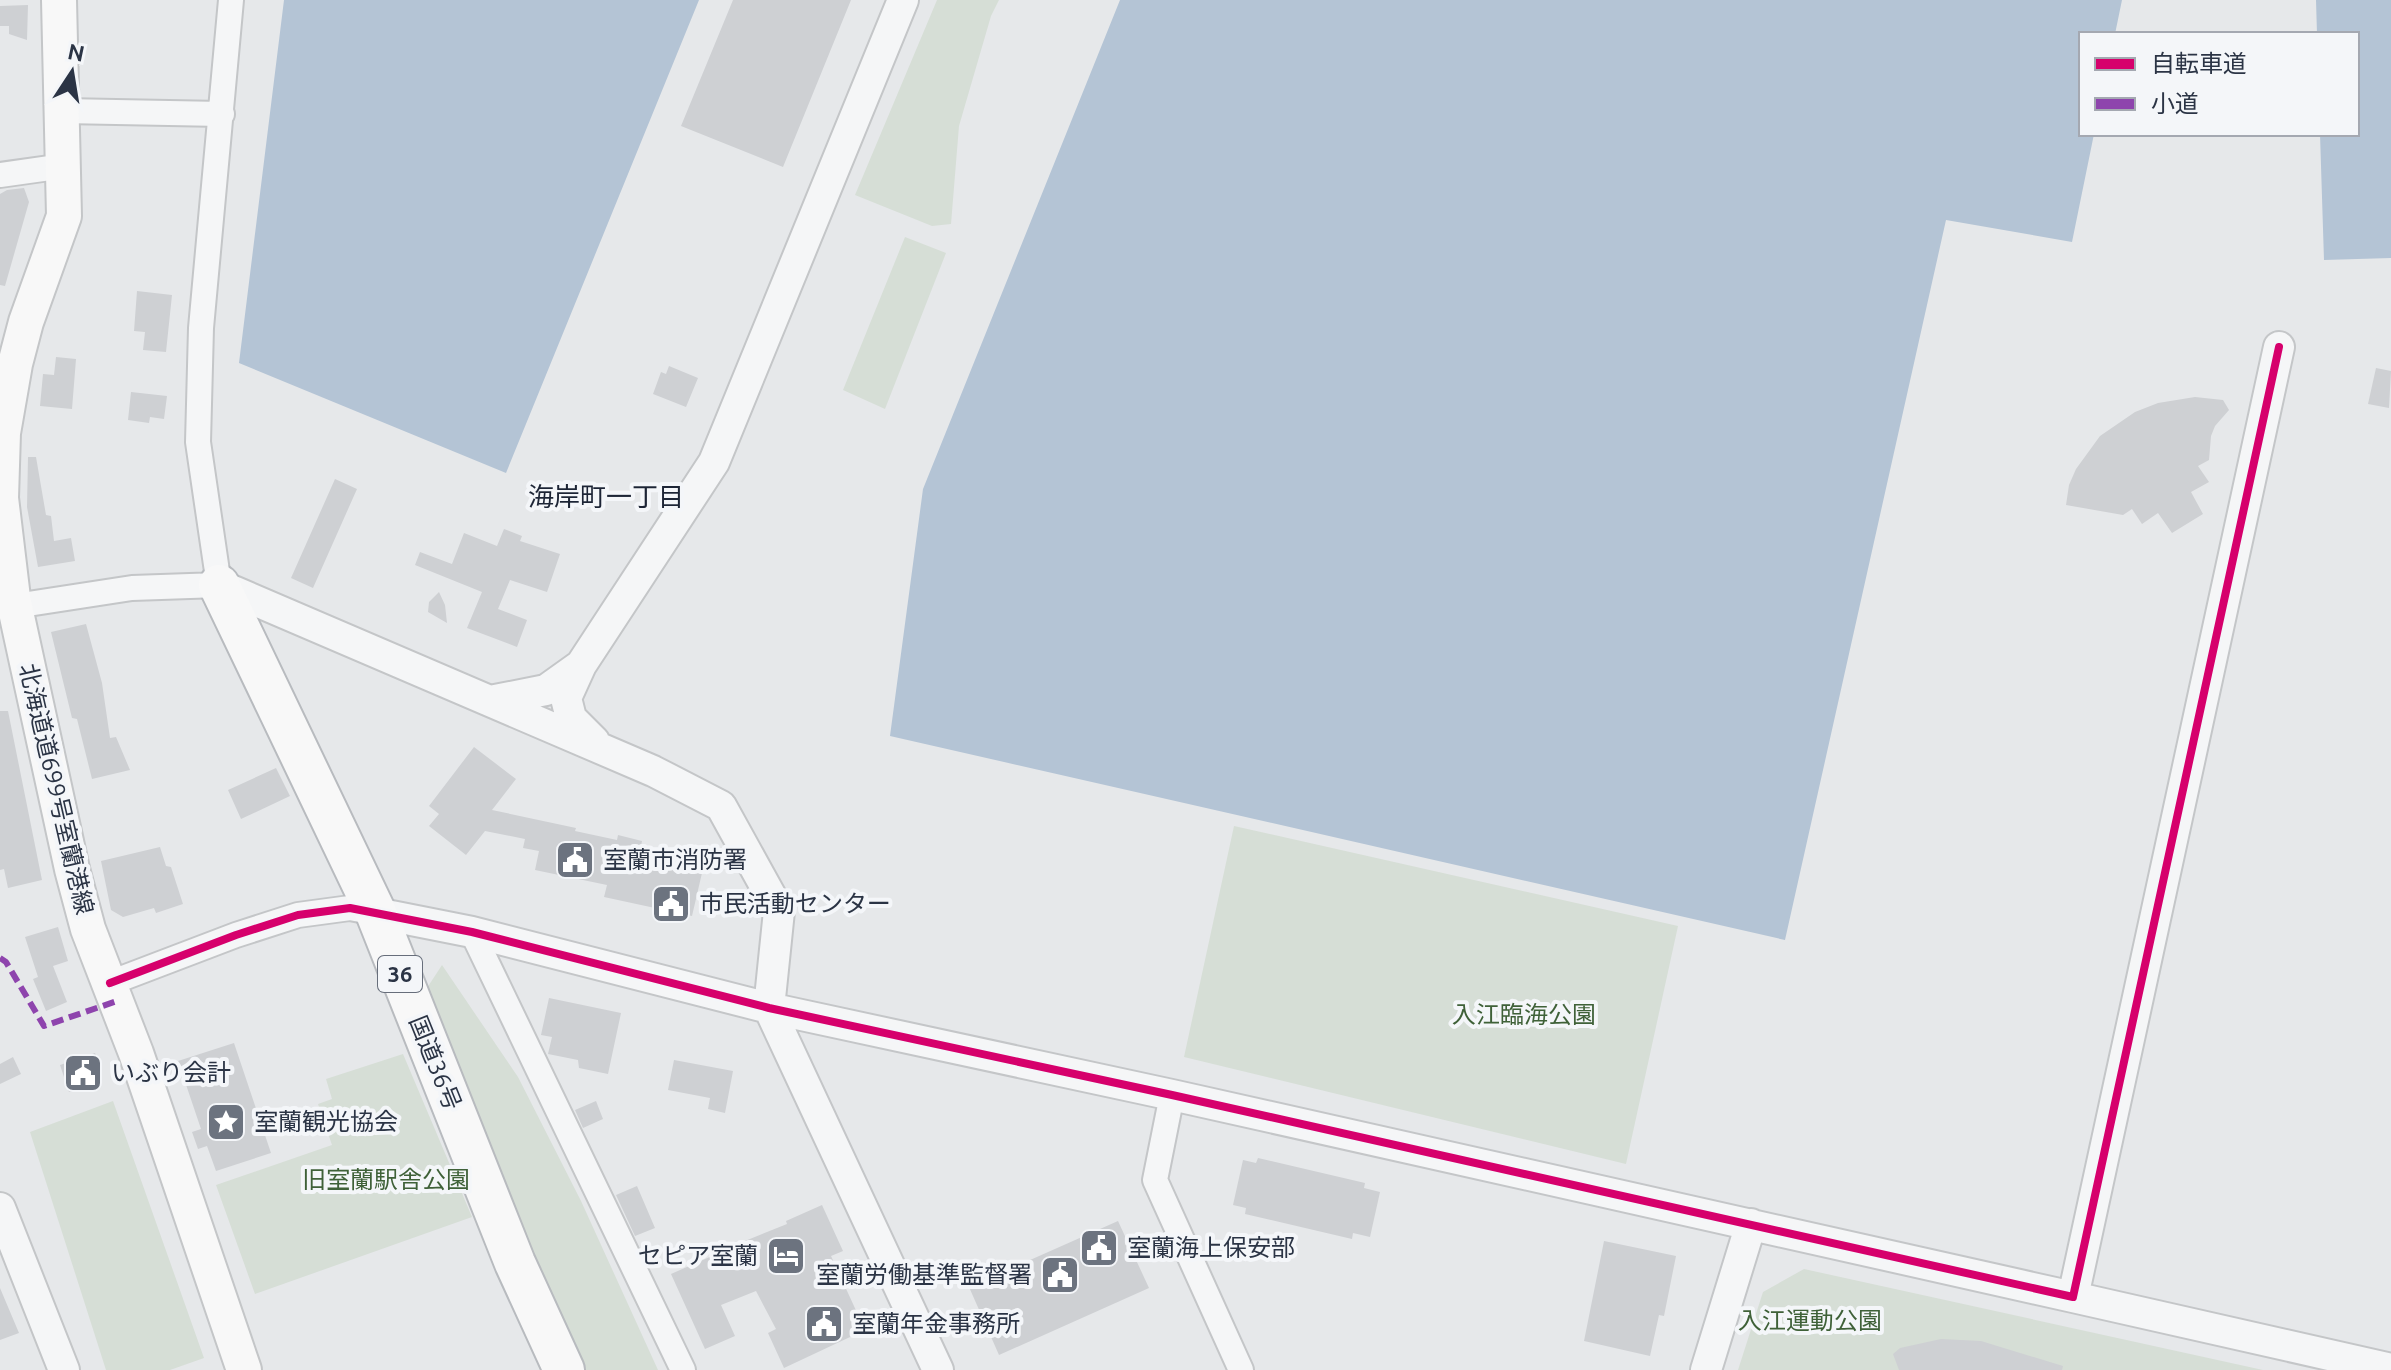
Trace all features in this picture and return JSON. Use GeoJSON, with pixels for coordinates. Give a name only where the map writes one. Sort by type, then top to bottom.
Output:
{"type":"FeatureCollection","features":[{"type":"Feature","properties":{"kind":"highway","name":"国道36号"},"geometry":{"type":"LineString","coordinates":[[219,585],[376,913],[515,1263],[564,1370]]}},
{"type":"Feature","properties":{"kind":"main road","name":"北海道道699号室蘭港線"},"geometry":{"type":"LineString","coordinates":[[59,0],[64,216],[26,322],[3,433],[2,508],[9,601],[88,929],[110,983],[244,1370]]}},
{"type":"Feature","properties":{"kind":"street"},"geometry":{"type":"LineString","coordinates":[[219,585],[198,442],[201,328],[231,0]]}},
{"type":"Feature","properties":{"kind":"street"},"geometry":{"type":"LineString","coordinates":[[602,749],[571,718],[566,698],[581,665],[714,462],[903,0]]}},
{"type":"Feature","properties":{"kind":"street"},"geometry":{"type":"LineString","coordinates":[[63,111],[222,114]]}},
{"type":"Feature","properties":{"kind":"street"},"geometry":{"type":"LineString","coordinates":[[0,187],[12,173],[64,166]]}},
{"type":"Feature","properties":{"kind":"street"},"geometry":{"type":"LineString","coordinates":[[2073,1297],[2279,347]]}},
{"type":"Feature","properties":{"kind":"street"},"geometry":{"type":"LineString","coordinates":[[9,601],[132,588],[219,585],[653,771],[721,806],[779,911],[769,1008],[938,1370]]}},
{"type":"Feature","properties":{"kind":"street"},"geometry":{"type":"LineString","coordinates":[[490,701],[546,690],[581,665]]}},
{"type":"Feature","properties":{"kind":"street"},"geometry":{"type":"LineString","coordinates":[[110,983],[298,915],[350,908],[472,932],[769,1008],[1172,1095],[2391,1369]]}},
{"type":"Feature","properties":{"kind":"street"},"geometry":{"type":"LineString","coordinates":[[472,932],[683,1370]]}},
{"type":"Feature","properties":{"kind":"street"},"geometry":{"type":"LineString","coordinates":[[1172,1095],[1155,1180],[1241,1370]]}},
{"type":"Feature","properties":{"kind":"street"},"geometry":{"type":"LineString","coordinates":[[0,1208],[64,1370]]}},
{"type":"Feature","properties":{"kind":"street"},"geometry":{"type":"LineString","coordinates":[[1706,1370],[1751,1224]]}},
{"type":"Feature","properties":{"kind":"green space"},"geometry":{"type":"Polygon","coordinates":[[[937,0],[999,0],[991,16],[959,126],[951,224],[932,226],[855,195],[937,0]]]}},
{"type":"Feature","properties":{"kind":"green space"},"geometry":{"type":"Polygon","coordinates":[[[905,237],[946,253],[885,409],[843,390],[905,237]]]}},
{"type":"Feature","properties":{"kind":"green space","name":"入江臨海公園"},"geometry":{"type":"Polygon","coordinates":[[[1234,826],[1678,926],[1626,1164],[1184,1057],[1234,826]]]}},
{"type":"Feature","properties":{"kind":"green space"},"geometry":{"type":"Polygon","coordinates":[[[442,965],[518,1077],[581,1201],[658,1370],[579,1370],[427,988],[442,965]]]}},
{"type":"Feature","properties":{"kind":"green space","name":"旧室蘭駅舎公園"},"geometry":{"type":"Polygon","coordinates":[[[403,1054],[472,1217],[255,1294],[216,1185],[332,1145],[318,1104],[332,1099],[326,1079],[403,1054]]]}},
{"type":"Feature","properties":{"kind":"green space"},"geometry":{"type":"Polygon","coordinates":[[[113,1101],[204,1358],[170,1370],[106,1370],[30,1132],[113,1101]]]}},
{"type":"Feature","properties":{"kind":"green space","name":"入江運動公園"},"geometry":{"type":"Polygon","coordinates":[[[1804,1269],[2263,1370],[1738,1370],[1763,1292],[1804,1269]]]}},
{"type":"Feature","properties":{"kind":"water"},"geometry":{"type":"Polygon","coordinates":[[[284,0],[699,0],[506,473],[239,363],[284,0]]]}},
{"type":"Feature","properties":{"kind":"water"},"geometry":{"type":"Polygon","coordinates":[[[1120,0],[2122,0],[2115,32],[2079,32],[2079,136],[2094,136],[2072,242],[1946,220],[1785,940],[890,736],[923,489],[1120,0]]]}},
{"type":"Feature","properties":{"kind":"water"},"geometry":{"type":"Polygon","coordinates":[[[2316,0],[2391,0],[2391,258],[2324,260],[2320,136],[2359,136],[2359,32],[2317,32],[2316,0]]]}},
{"type":"Feature","properties":{"kind":"building"},"geometry":{"type":"Polygon","coordinates":[[[733,0],[851,0],[783,167],[681,126],[733,0]]]}},
{"type":"Feature","properties":{"kind":"building"},"geometry":{"type":"Polygon","coordinates":[[[28,5],[27,40],[9,34],[9,26],[0,26],[0,6],[28,5]]]}},
{"type":"Feature","properties":{"kind":"building"},"geometry":{"type":"Polygon","coordinates":[[[24,188],[29,202],[5,286],[0,285],[0,194],[24,188]]]}},
{"type":"Feature","properties":{"kind":"building"},"geometry":{"type":"Polygon","coordinates":[[[137,291],[172,295],[166,352],[143,350],[145,332],[134,331],[137,291]]]}},
{"type":"Feature","properties":{"kind":"building"},"geometry":{"type":"Polygon","coordinates":[[[56,357],[76,359],[72,409],[40,406],[43,374],[54,375],[56,357]]]}},
{"type":"Feature","properties":{"kind":"building"},"geometry":{"type":"Polygon","coordinates":[[[669,366],[698,378],[686,407],[653,394],[661,372],[666,374],[669,366]]]}},
{"type":"Feature","properties":{"kind":"building"},"geometry":{"type":"Polygon","coordinates":[[[2376,368],[2391,371],[2389,408],[2368,404],[2376,368]]]}},
{"type":"Feature","properties":{"kind":"building"},"geometry":{"type":"Polygon","coordinates":[[[131,392],[167,396],[164,419],[150,417],[149,423],[128,420],[131,392]]]}},
{"type":"Feature","properties":{"kind":"building"},"geometry":{"type":"Polygon","coordinates":[[[2195,397],[2223,400],[2229,410],[2215,426],[2211,436],[2209,460],[2198,466],[2209,482],[2191,492],[2203,514],[2172,533],[2158,513],[2142,524],[2132,509],[2123,515],[2066,505],[2069,485],[2076,469],[2100,436],[2135,412],[2158,403],[2195,397]]]}},
{"type":"Feature","properties":{"kind":"building"},"geometry":{"type":"Polygon","coordinates":[[[28,457],[36,457],[54,541],[71,538],[75,561],[38,567],[27,507],[28,457]]]}},
{"type":"Feature","properties":{"kind":"building"},"geometry":{"type":"Polygon","coordinates":[[[335,479],[357,489],[313,588],[291,578],[335,479]]]}},
{"type":"Feature","properties":{"kind":"building"},"geometry":{"type":"Polygon","coordinates":[[[504,529],[522,536],[520,541],[560,554],[547,592],[510,580],[498,609],[527,620],[517,647],[467,628],[482,592],[415,565],[420,552],[452,564],[464,533],[497,546],[504,529]]]}},
{"type":"Feature","properties":{"kind":"building"},"geometry":{"type":"Polygon","coordinates":[[[439,592],[445,605],[447,623],[428,612],[429,602],[439,592]]]}},
{"type":"Feature","properties":{"kind":"building"},"geometry":{"type":"Polygon","coordinates":[[[86,624],[102,683],[110,738],[116,737],[130,770],[92,779],[77,719],[72,718],[51,632],[86,624]]]}},
{"type":"Feature","properties":{"kind":"building"},"geometry":{"type":"Polygon","coordinates":[[[0,711],[8,711],[42,880],[8,888],[4,869],[0,870],[0,711]]]}},
{"type":"Feature","properties":{"kind":"building"},"geometry":{"type":"Polygon","coordinates":[[[474,747],[516,779],[492,810],[617,840],[618,835],[642,841],[641,846],[705,860],[692,916],[604,897],[607,885],[535,870],[539,851],[523,848],[525,839],[485,831],[466,855],[429,826],[439,814],[429,806],[474,747]]]}},
{"type":"Feature","properties":{"kind":"building"},"geometry":{"type":"Polygon","coordinates":[[[276,768],[290,796],[241,819],[228,790],[276,768]]]}},
{"type":"Feature","properties":{"kind":"building"},"geometry":{"type":"Polygon","coordinates":[[[160,847],[166,866],[171,867],[183,904],[156,913],[154,908],[123,917],[111,910],[101,861],[160,847]]]}},
{"type":"Feature","properties":{"kind":"building"},"geometry":{"type":"Polygon","coordinates":[[[58,927],[68,961],[53,966],[67,1002],[46,1011],[33,979],[38,977],[25,937],[58,927]]]}},
{"type":"Feature","properties":{"kind":"building"},"geometry":{"type":"Polygon","coordinates":[[[549,998],[621,1013],[608,1074],[579,1068],[578,1060],[548,1054],[552,1037],[541,1035],[549,998]]]}},
{"type":"Feature","properties":{"kind":"building"},"geometry":{"type":"Polygon","coordinates":[[[234,1043],[271,1153],[216,1171],[207,1146],[198,1149],[192,1132],[201,1129],[178,1061],[234,1043]]]}},
{"type":"Feature","properties":{"kind":"building"},"geometry":{"type":"Polygon","coordinates":[[[95,1053],[102,1070],[100,1083],[69,1092],[60,1065],[95,1053]]]}},
{"type":"Feature","properties":{"kind":"building"},"geometry":{"type":"Polygon","coordinates":[[[13,1057],[21,1074],[0,1084],[0,1064],[13,1057]]]}},
{"type":"Feature","properties":{"kind":"building"},"geometry":{"type":"Polygon","coordinates":[[[674,1060],[733,1071],[725,1113],[708,1109],[710,1098],[668,1090],[674,1060]]]}},
{"type":"Feature","properties":{"kind":"building"},"geometry":{"type":"Polygon","coordinates":[[[596,1101],[603,1119],[583,1128],[575,1110],[596,1101]]]}},
{"type":"Feature","properties":{"kind":"building"},"geometry":{"type":"Polygon","coordinates":[[[1258,1158],[1365,1183],[1364,1188],[1380,1192],[1370,1237],[1353,1233],[1352,1239],[1245,1214],[1246,1208],[1233,1205],[1243,1160],[1256,1163],[1258,1158]]]}},
{"type":"Feature","properties":{"kind":"building"},"geometry":{"type":"Polygon","coordinates":[[[637,1186],[655,1228],[635,1236],[616,1195],[637,1186]]]}},
{"type":"Feature","properties":{"kind":"building"},"geometry":{"type":"Polygon","coordinates":[[[822,1205],[843,1251],[831,1256],[865,1330],[784,1368],[768,1333],[776,1329],[756,1291],[721,1305],[735,1336],[705,1349],[671,1274],[721,1252],[719,1249],[736,1241],[740,1243],[787,1224],[786,1221],[822,1205]]]}},
{"type":"Feature","properties":{"kind":"building"},"geometry":{"type":"Polygon","coordinates":[[[1118,1221],[1149,1288],[999,1355],[969,1287],[1118,1221]]]}},
{"type":"Feature","properties":{"kind":"building"},"geometry":{"type":"Polygon","coordinates":[[[1604,1241],[1676,1256],[1664,1316],[1659,1315],[1650,1356],[1584,1341],[1604,1241]]]}},
{"type":"Feature","properties":{"kind":"building"},"geometry":{"type":"Polygon","coordinates":[[[0,1288],[19,1333],[0,1340],[0,1288]]]}},
{"type":"Feature","properties":{"kind":"building"},"geometry":{"type":"Polygon","coordinates":[[[1941,1339],[1981,1341],[2063,1366],[2062,1370],[1899,1370],[1893,1354],[1900,1348],[1941,1339]]]}},
{"type":"Feature","properties":{"kind":"marked path"},"geometry":{"type":"LineString","coordinates":[[0,958],[6,962],[44,1026],[117,1001]]}},
{"type":"Feature","properties":{"kind":"cycle path"},"geometry":{"type":"LineString","coordinates":[[110,983],[298,915],[350,908],[472,932],[769,1008],[2073,1297],[2279,347]]}},
{"type":"Feature","properties":{"kind":"place","name":"室蘭市消防署"},"geometry":{"type":"Point","coordinates":[575,860]}},
{"type":"Feature","properties":{"kind":"place","name":"市民活動センター"},"geometry":{"type":"Point","coordinates":[671,904]}},
{"type":"Feature","properties":{"kind":"place","name":"いぶり会計"},"geometry":{"type":"Point","coordinates":[83,1073]}},
{"type":"Feature","properties":{"kind":"place","name":"室蘭観光協会"},"geometry":{"type":"Point","coordinates":[226,1122]}},
{"type":"Feature","properties":{"kind":"place","name":"室蘭海上保安部"},"geometry":{"type":"Point","coordinates":[1099,1248]}},
{"type":"Feature","properties":{"kind":"place","name":"セピア室蘭"},"geometry":{"type":"Point","coordinates":[786,1256]}},
{"type":"Feature","properties":{"kind":"place","name":"室蘭労働基準監督署"},"geometry":{"type":"Point","coordinates":[1060,1275]}},
{"type":"Feature","properties":{"kind":"place","name":"室蘭年金事務所"},"geometry":{"type":"Point","coordinates":[824,1324]}},
{"type":"Feature","properties":{"kind":"district","name":"海岸町一丁目"},"geometry":{"type":"Point","coordinates":[606,497]}}]}
